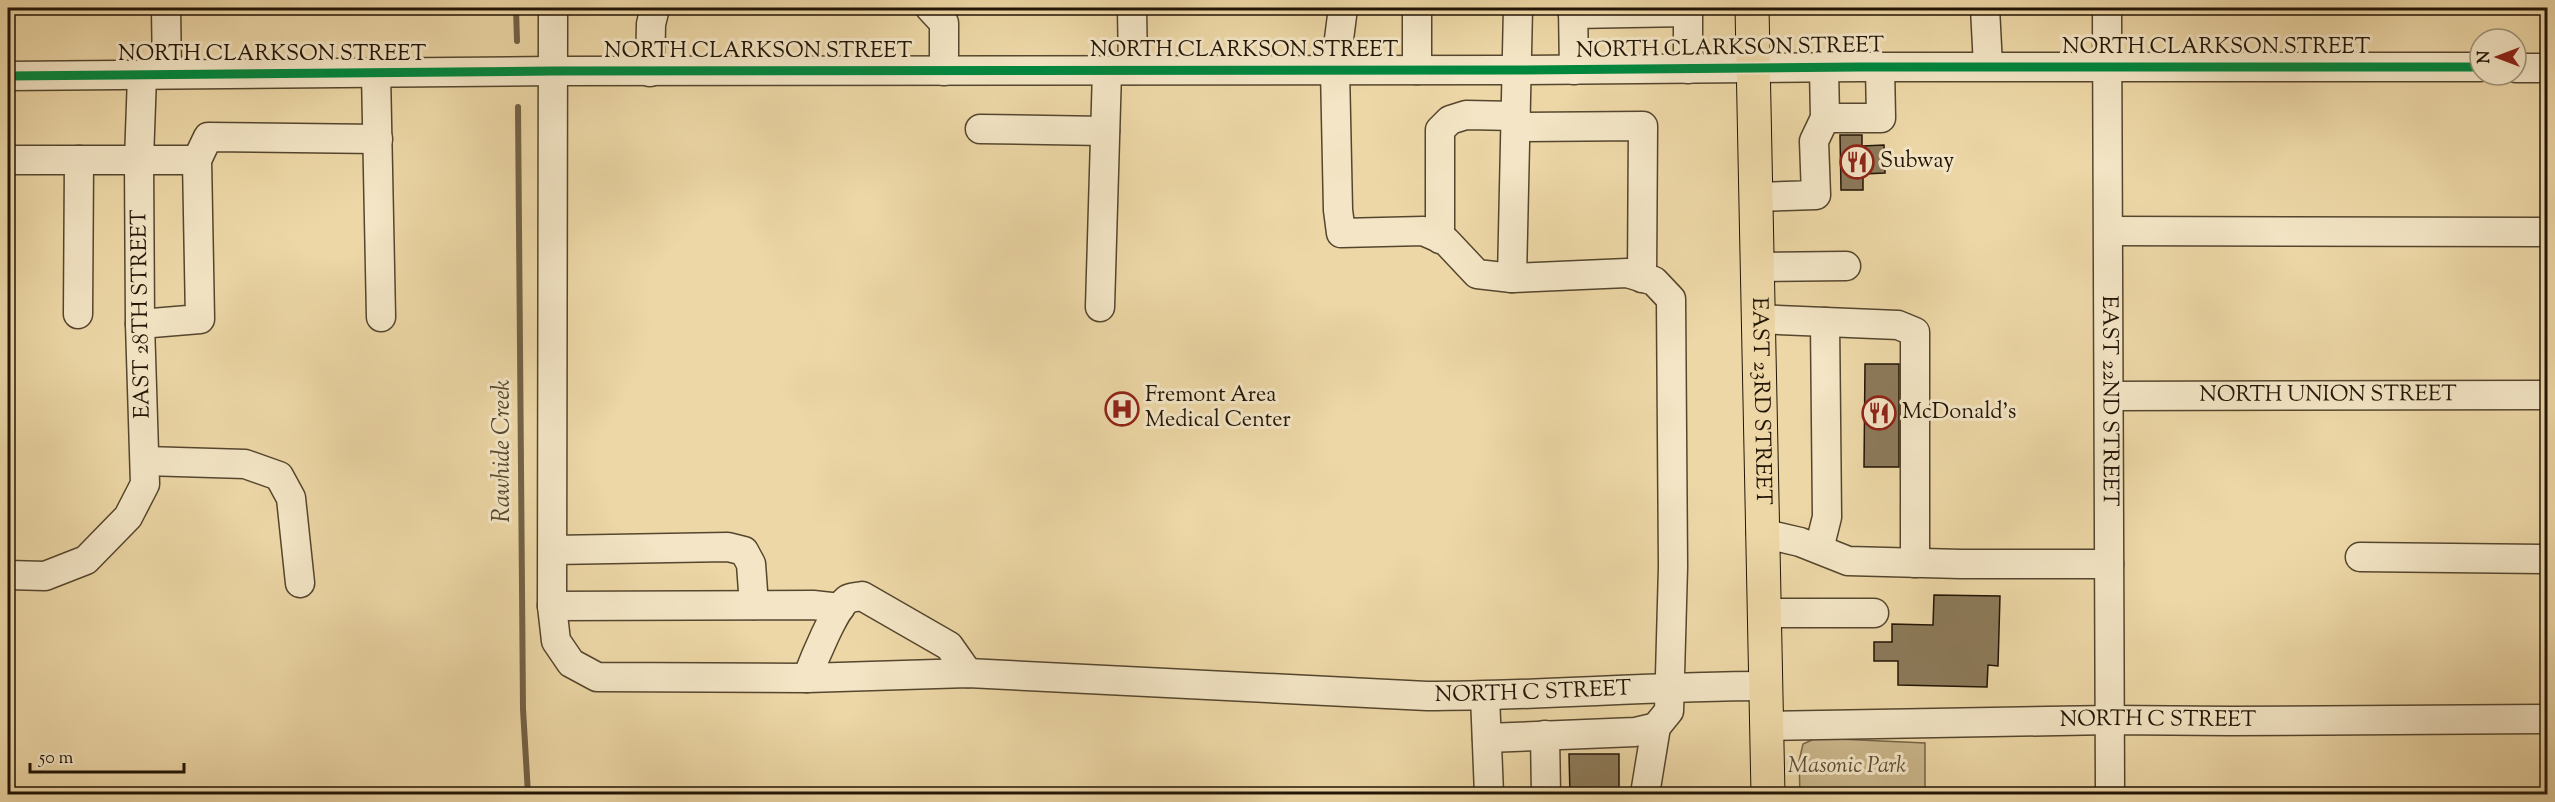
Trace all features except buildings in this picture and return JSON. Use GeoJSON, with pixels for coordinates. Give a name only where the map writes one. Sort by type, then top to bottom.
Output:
{"type":"FeatureCollection","features":[{"type":"Feature","properties":{"kind":"main road","name":"EAST 23RD STREET"},"geometry":{"type":"LineString","coordinates":[[1752,8],[1767,795]]}},
{"type":"Feature","properties":{"kind":"street","name":"EAST 28TH STREET"},"geometry":{"type":"LineString","coordinates":[[8,575],[45,576],[86,560],[128,517],[145,484],[140,324],[139,160],[166,8]]}},
{"type":"Feature","properties":{"kind":"street","name":"NORTH C STREET"},"geometry":{"type":"LineString","coordinates":[[553,8],[552,606],[556,641],[571,663],[597,677],[807,678],[968,673],[1427,696],[1485,696],[1670,687],[1765,686]]}},
{"type":"Feature","properties":{"kind":"street"},"geometry":{"type":"LineString","coordinates":[[650,72],[651,24],[656,8]]}},
{"type":"Feature","properties":{"kind":"street"},"geometry":{"type":"LineString","coordinates":[[1100,307],[1105,131],[1132,8]]}},
{"type":"Feature","properties":{"kind":"street"},"geometry":{"type":"LineString","coordinates":[[1343,8],[1335,70],[1338,210],[1341,233],[1423,231],[1446,241],[1477,274],[1512,278],[1627,273],[1654,281],[1671,299],[1673,567],[1669,711],[1656,727],[1645,795]]}},
{"type":"Feature","properties":{"kind":"street"},"geometry":{"type":"LineString","coordinates":[[1417,70],[1418,8]]}},
{"type":"Feature","properties":{"kind":"street"},"geometry":{"type":"LineString","coordinates":[[1512,278],[1518,8]]}},
{"type":"Feature","properties":{"kind":"street"},"geometry":{"type":"LineString","coordinates":[[1985,8],[1988,66]]}},
{"type":"Feature","properties":{"kind":"street","name":"EAST 22ND STREET"},"geometry":{"type":"LineString","coordinates":[[2107,8],[2110,795]]}},
{"type":"Feature","properties":{"kind":"street"},"geometry":{"type":"LineString","coordinates":[[1574,70],[1573,11],[1688,10],[1688,69]]}},
{"type":"Feature","properties":{"kind":"street"},"geometry":{"type":"LineString","coordinates":[[942,13],[944,71]]}},
{"type":"Feature","properties":{"kind":"street","name":"NORTH CLARKSON STREET"},"geometry":{"type":"LineString","coordinates":[[8,75],[553,71],[1574,70],[1988,66],[2468,67]]}},
{"type":"Feature","properties":{"kind":"street"},"geometry":{"type":"LineString","coordinates":[[1825,118],[1881,118],[1880,67]]}},
{"type":"Feature","properties":{"kind":"street"},"geometry":{"type":"LineString","coordinates":[[1755,197],[1816,195],[1814,141],[1825,118],[1824,68]]}},
{"type":"Feature","properties":{"kind":"street"},"geometry":{"type":"LineString","coordinates":[[2528,68],[2547,68]]}},
{"type":"Feature","properties":{"kind":"street"},"geometry":{"type":"LineString","coordinates":[[376,73],[381,317]]}},
{"type":"Feature","properties":{"kind":"street"},"geometry":{"type":"LineString","coordinates":[[1440,238],[1440,130],[1450,120],[1466,115],[1516,122],[1643,126],[1642,278]]}},
{"type":"Feature","properties":{"kind":"street"},"geometry":{"type":"LineString","coordinates":[[980,129],[1105,131]]}},
{"type":"Feature","properties":{"kind":"street"},"geometry":{"type":"LineString","coordinates":[[140,324],[200,319],[197,160],[208,137],[378,140]]}},
{"type":"Feature","properties":{"kind":"street"},"geometry":{"type":"LineString","coordinates":[[8,160],[197,160]]}},
{"type":"Feature","properties":{"kind":"street"},"geometry":{"type":"LineString","coordinates":[[78,314],[80,160]]}},
{"type":"Feature","properties":{"kind":"street"},"geometry":{"type":"LineString","coordinates":[[2109,231],[2547,232]]}},
{"type":"Feature","properties":{"kind":"street"},"geometry":{"type":"LineString","coordinates":[[1756,267],[1846,266]]}},
{"type":"Feature","properties":{"kind":"street"},"geometry":{"type":"LineString","coordinates":[[1757,318],[1899,325],[1915,332],[1915,563]]}},
{"type":"Feature","properties":{"kind":"street"},"geometry":{"type":"LineString","coordinates":[[1819,549],[1827,517],[1825,322]]}},
{"type":"Feature","properties":{"kind":"street","name":"NORTH UNION STREET"},"geometry":{"type":"LineString","coordinates":[[2109,396],[2547,395]]}},
{"type":"Feature","properties":{"kind":"street"},"geometry":{"type":"LineString","coordinates":[[145,461],[245,464],[279,476],[291,498],[300,583]]}},
{"type":"Feature","properties":{"kind":"street"},"geometry":{"type":"LineString","coordinates":[[1761,533],[1800,542],[1848,561],[2109,564]]}},
{"type":"Feature","properties":{"kind":"street"},"geometry":{"type":"LineString","coordinates":[[553,550],[728,547],[744,551],[752,564],[754,605]]}},
{"type":"Feature","properties":{"kind":"street"},"geometry":{"type":"LineString","coordinates":[[2360,557],[2547,559]]}},
{"type":"Feature","properties":{"kind":"street"},"geometry":{"type":"LineString","coordinates":[[807,678],[815,656],[840,608],[848,599],[862,596],[949,646],[968,673]]}},
{"type":"Feature","properties":{"kind":"street"},"geometry":{"type":"LineString","coordinates":[[552,606],[754,605],[840,608]]}},
{"type":"Feature","properties":{"kind":"street"},"geometry":{"type":"LineString","coordinates":[[1763,613],[1874,613]]}},
{"type":"Feature","properties":{"kind":"street"},"geometry":{"type":"LineString","coordinates":[[1485,696],[1489,795]]}},
{"type":"Feature","properties":{"kind":"street","name":"NORTH C STREET"},"geometry":{"type":"LineString","coordinates":[[1766,726],[2111,720],[2547,719]]}},
{"type":"Feature","properties":{"kind":"street"},"geometry":{"type":"LineString","coordinates":[[1487,738],[1635,732],[1656,727]]}},
{"type":"Feature","properties":{"kind":"street"},"geometry":{"type":"LineString","coordinates":[[1545,735],[1546,795]]}},
{"type":"Feature","properties":{"kind":"green space","name":"Masonic Park"},"geometry":{"type":"Polygon","coordinates":[[[1816,738],[1925,743],[1925,794],[1800,794],[1799,761],[1803,744],[1816,738]]]}},
{"type":"Feature","properties":{"kind":"waterway","name":"Rawhide Creek"},"geometry":{"type":"LineString","coordinates":[[516,8],[517,41]]}},
{"type":"Feature","properties":{"kind":"waterway","name":"Rawhide Creek"},"geometry":{"type":"LineString","coordinates":[[518,107],[523,709],[528,794]]}},
{"type":"Feature","properties":{"kind":"cycle path"},"geometry":{"type":"LineString","coordinates":[[8,76],[553,71],[2468,67]]}},
{"type":"Feature","properties":{"kind":"place","name":"Subway"},"geometry":{"type":"Point","coordinates":[1857,162]}},
{"type":"Feature","properties":{"kind":"place","name":"Fremont Area Medical Center"},"geometry":{"type":"Point","coordinates":[1122,409]}},
{"type":"Feature","properties":{"kind":"place","name":"McDonald's"},"geometry":{"type":"Point","coordinates":[1879,413]}}]}
